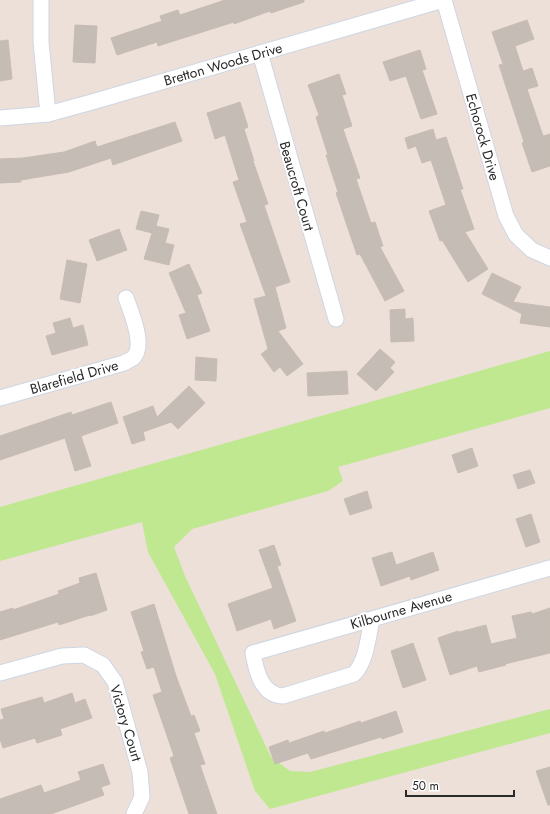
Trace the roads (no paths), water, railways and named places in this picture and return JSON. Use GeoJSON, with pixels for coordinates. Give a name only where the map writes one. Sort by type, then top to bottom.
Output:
{"type":"FeatureCollection","features":[{"type":"Feature","properties":{"kind":"street"},"geometry":{"type":"LineString","coordinates":[[41,0],[41,42],[48,114]]}},
{"type":"Feature","properties":{"kind":"street","name":"Bretton Woods Drive"},"geometry":{"type":"LineString","coordinates":[[0,118],[48,114],[444,0]]}},
{"type":"Feature","properties":{"kind":"street","name":"Echorock Drive"},"geometry":{"type":"LineString","coordinates":[[444,0],[506,216],[516,235],[532,250],[548,258]]}},
{"type":"Feature","properties":{"kind":"street","name":"Beaucroft Court"},"geometry":{"type":"LineString","coordinates":[[260,53],[336,319]]}},
{"type":"Feature","properties":{"kind":"street","name":"Blarefield Drive"},"geometry":{"type":"LineString","coordinates":[[0,398],[124,363],[134,357],[138,348],[138,338],[126,298]]}},
{"type":"Feature","properties":{"kind":"street","name":"Kilbourne Avenue"},"geometry":{"type":"LineString","coordinates":[[372,619],[363,660],[354,674],[283,696],[276,696],[259,680],[252,653],[550,568]]}},
{"type":"Feature","properties":{"kind":"street","name":"Victory Court"},"geometry":{"type":"LineString","coordinates":[[0,673],[62,656],[84,655],[103,665],[115,682],[140,772],[142,797],[134,814]]}}]}
